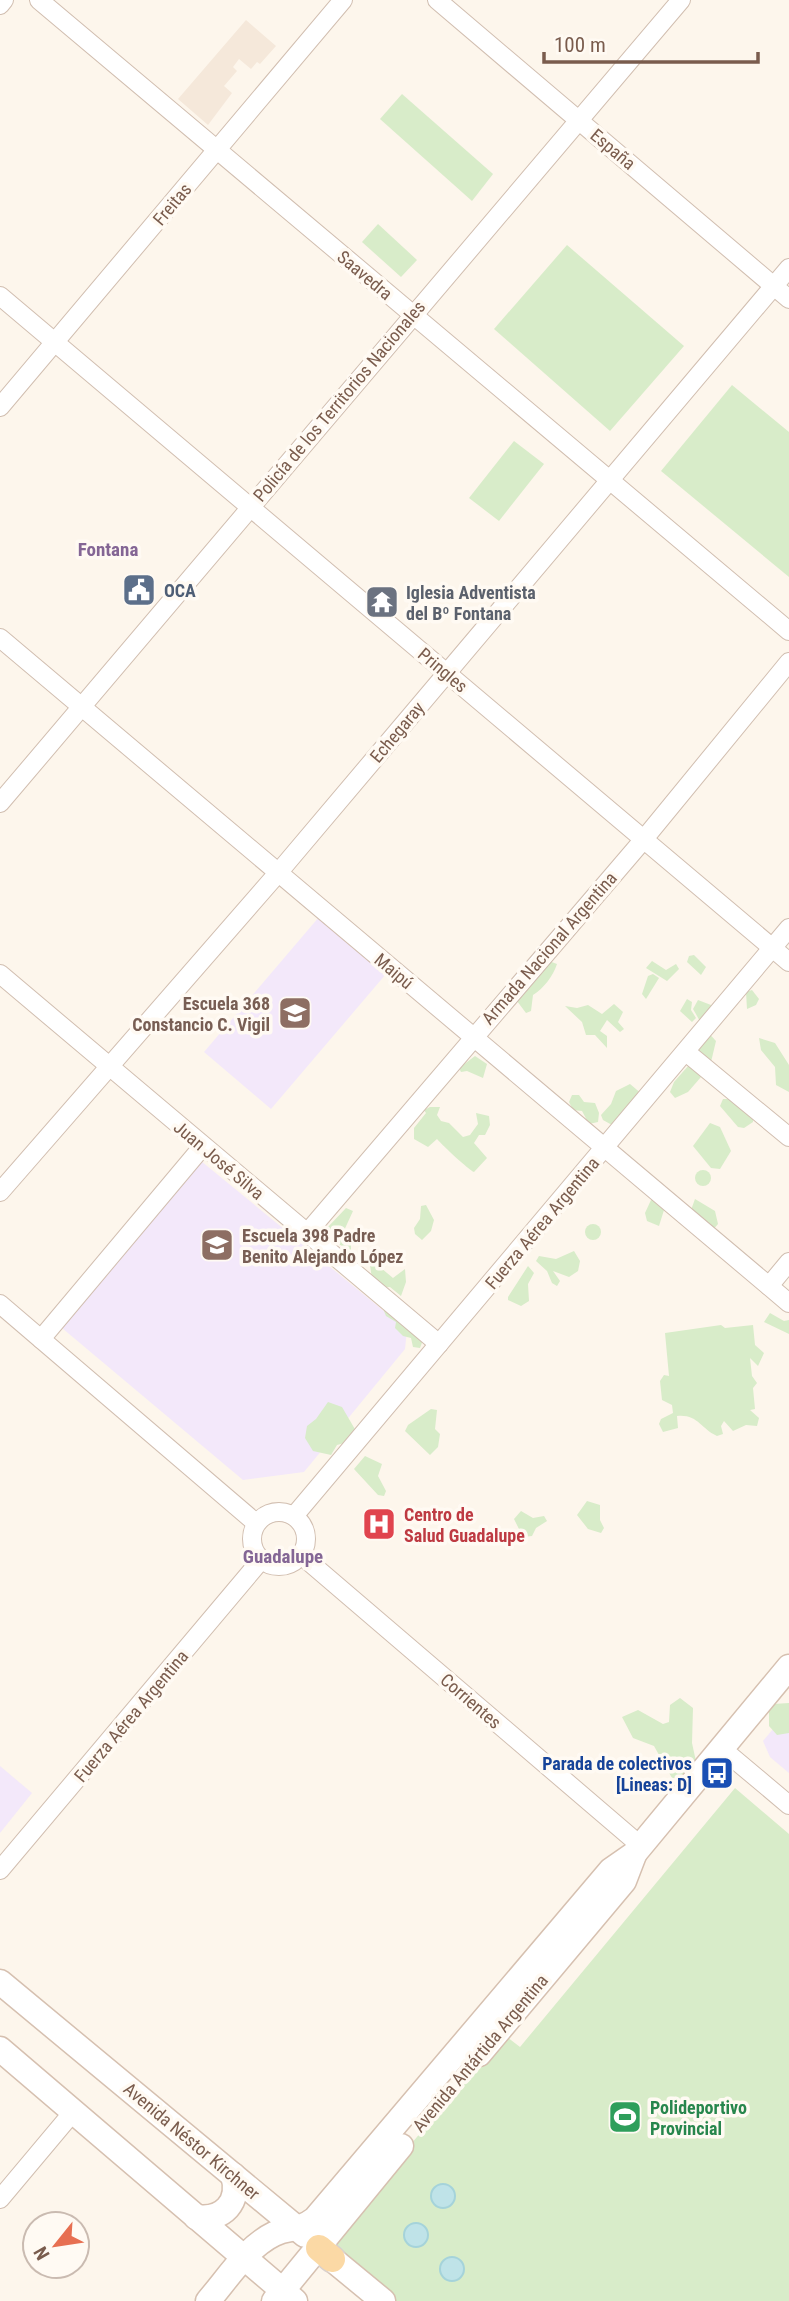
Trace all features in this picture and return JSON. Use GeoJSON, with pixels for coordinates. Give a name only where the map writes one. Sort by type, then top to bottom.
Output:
{"type":"FeatureCollection","features":[{"type":"Feature","properties":{"kind":"main road","name":"Avenida Antártida Argentina"},"geometry":{"type":"LineString","coordinates":[[284,2298],[316,2246],[624,1881],[637,1850],[789,1667]]}},
{"type":"Feature","properties":{"kind":"main road","name":"Avenida Néstor Kirchner"},"geometry":{"type":"LineString","coordinates":[[0,1982],[383,2301]]}},
{"type":"Feature","properties":{"kind":"main road"},"geometry":{"type":"LineString","coordinates":[[0,2049],[244,2259],[284,2298]]}},
{"type":"Feature","properties":{"kind":"main road"},"geometry":{"type":"LineString","coordinates":[[196,2217],[209,2219],[223,2213],[234,2202],[237,2188],[233,2175]]}},
{"type":"Feature","properties":{"kind":"main road"},"geometry":{"type":"LineString","coordinates":[[208,2301],[258,2243],[278,2232],[316,2246]]}},
{"type":"Feature","properties":{"kind":"street"},"geometry":{"type":"LineString","coordinates":[[0,5],[4,0]]}},
{"type":"Feature","properties":{"kind":"street","name":"Saavedra"},"geometry":{"type":"LineString","coordinates":[[38,0],[789,631]]}},
{"type":"Feature","properties":{"kind":"street","name":"Freitas"},"geometry":{"type":"LineString","coordinates":[[0,407],[343,0]]}},
{"type":"Feature","properties":{"kind":"street","name":"España"},"geometry":{"type":"LineString","coordinates":[[437,0],[789,299]]}},
{"type":"Feature","properties":{"kind":"street","name":"Policía de los Territorios Nacionales"},"geometry":{"type":"LineString","coordinates":[[0,803],[681,0]]}},
{"type":"Feature","properties":{"kind":"street","name":"Echegaray"},"geometry":{"type":"LineString","coordinates":[[0,1192],[278,873],[611,482],[789,268]]}},
{"type":"Feature","properties":{"kind":"street","name":"Pringles"},"geometry":{"type":"LineString","coordinates":[[0,296],[789,961]]}},
{"type":"Feature","properties":{"kind":"street","name":"Maipú"},"geometry":{"type":"LineString","coordinates":[[0,638],[789,1303]]}},
{"type":"Feature","properties":{"kind":"street","name":"Armada Nacional Argentina"},"geometry":{"type":"LineString","coordinates":[[307,1233],[643,839],[789,662]]}},
{"type":"Feature","properties":{"kind":"street","name":"Fuerza Aérea Argentina"},"geometry":{"type":"LineString","coordinates":[[294,1516],[789,928]]}},
{"type":"Feature","properties":{"kind":"street","name":"Juan José Silva"},"geometry":{"type":"LineString","coordinates":[[0,974],[439,1344]]}},
{"type":"Feature","properties":{"kind":"street"},"geometry":{"type":"LineString","coordinates":[[686,1052],[789,1137]]}},
{"type":"Feature","properties":{"kind":"street"},"geometry":{"type":"LineString","coordinates":[[41,1339],[203,1146]]}},
{"type":"Feature","properties":{"kind":"street"},"geometry":{"type":"LineString","coordinates":[[769,1286],[789,1262]]}},
{"type":"Feature","properties":{"kind":"street"},"geometry":{"type":"LineString","coordinates":[[0,1304],[256,1523]]}},
{"type":"Feature","properties":{"kind":"street"},"geometry":{"type":"LineString","coordinates":[[274,1512],[294,1516],[305,1534],[301,1555],[282,1567],[261,1560],[253,1549],[251,1536],[256,1523],[274,1512]]}},
{"type":"Feature","properties":{"kind":"street","name":"Corrientes"},"geometry":{"type":"LineString","coordinates":[[301,1555],[637,1850]]}},
{"type":"Feature","properties":{"kind":"street","name":"Fuerza Aérea Argentina"},"geometry":{"type":"LineString","coordinates":[[0,1870],[261,1560]]}},
{"type":"Feature","properties":{"kind":"street"},"geometry":{"type":"LineString","coordinates":[[721,1748],[789,1805]]}},
{"type":"Feature","properties":{"kind":"street"},"geometry":{"type":"LineString","coordinates":[[0,2199],[73,2112]]}},
{"type":"Feature","properties":{"kind":"shaded area"},"geometry":{"type":"Polygon","coordinates":[[[246,20],[276,46],[260,64],[257,62],[251,69],[239,59],[233,67],[237,71],[224,86],[232,93],[208,125],[178,99],[246,20]]]}},
{"type":"Feature","properties":{"kind":"shaded area","name":"Escuela 368 Constancio C. Vigil"},"geometry":{"type":"Polygon","coordinates":[[[319,917],[386,974],[271,1109],[204,1052],[319,917]]]}},
{"type":"Feature","properties":{"kind":"shaded area","name":"Escuela 398 Padre Benito Alejando López"},"geometry":{"type":"Polygon","coordinates":[[[201,1161],[407,1330],[405,1349],[304,1472],[243,1480],[62,1328],[201,1161]]]}},
{"type":"Feature","properties":{"kind":"shaded area"},"geometry":{"type":"Polygon","coordinates":[[[789,1710],[789,1773],[770,1757],[763,1741],[789,1710]]]}},
{"type":"Feature","properties":{"kind":"shaded area"},"geometry":{"type":"Polygon","coordinates":[[[0,1766],[32,1793],[0,1833],[0,1766]]]}},
{"type":"Feature","properties":{"kind":"green space"},"geometry":{"type":"Polygon","coordinates":[[[402,94],[493,174],[472,201],[380,119],[402,94]]]}},
{"type":"Feature","properties":{"kind":"green space"},"geometry":{"type":"Polygon","coordinates":[[[378,224],[417,260],[401,277],[362,242],[378,224]]]}},
{"type":"Feature","properties":{"kind":"green space"},"geometry":{"type":"Polygon","coordinates":[[[567,245],[684,346],[610,431],[494,329],[567,245]]]}},
{"type":"Feature","properties":{"kind":"green space"},"geometry":{"type":"Polygon","coordinates":[[[732,385],[789,432],[789,577],[661,471],[732,385]]]}},
{"type":"Feature","properties":{"kind":"green space"},"geometry":{"type":"Polygon","coordinates":[[[514,441],[544,464],[499,521],[469,498],[514,441]]]}},
{"type":"Feature","properties":{"kind":"green space"},"geometry":{"type":"Polygon","coordinates":[[[694,955],[706,967],[701,975],[687,962],[689,956],[694,955]]]}},
{"type":"Feature","properties":{"kind":"green space"},"geometry":{"type":"Polygon","coordinates":[[[549,961],[557,964],[551,977],[533,995],[531,1011],[526,1013],[517,1001],[549,961]]]}},
{"type":"Feature","properties":{"kind":"green space"},"geometry":{"type":"Polygon","coordinates":[[[652,961],[666,970],[676,964],[679,969],[667,981],[646,968],[652,961]]]}},
{"type":"Feature","properties":{"kind":"green space"},"geometry":{"type":"Polygon","coordinates":[[[653,974],[659,978],[646,999],[642,994],[648,976],[653,974]]]}},
{"type":"Feature","properties":{"kind":"green space"},"geometry":{"type":"Polygon","coordinates":[[[752,990],[759,999],[756,1005],[747,1009],[746,992],[752,990]]]}},
{"type":"Feature","properties":{"kind":"green space"},"geometry":{"type":"Polygon","coordinates":[[[687,999],[692,1002],[691,1010],[696,1018],[692,1022],[680,1011],[687,999]]]}},
{"type":"Feature","properties":{"kind":"green space"},"geometry":{"type":"Polygon","coordinates":[[[698,1000],[711,1005],[712,1010],[701,1023],[693,1009],[698,1000]]]}},
{"type":"Feature","properties":{"kind":"green space"},"geometry":{"type":"Polygon","coordinates":[[[614,1004],[623,1012],[618,1022],[624,1029],[620,1032],[607,1020],[600,1031],[607,1036],[607,1048],[595,1035],[586,1035],[582,1022],[565,1006],[577,1008],[588,1005],[602,1014],[614,1004]]]}},
{"type":"Feature","properties":{"kind":"green space"},"geometry":{"type":"Polygon","coordinates":[[[704,1028],[716,1041],[711,1062],[695,1050],[704,1028]]]}},
{"type":"Feature","properties":{"kind":"green space"},"geometry":{"type":"Polygon","coordinates":[[[759,1038],[775,1043],[789,1065],[789,1092],[776,1085],[775,1067],[761,1050],[759,1038]]]}},
{"type":"Feature","properties":{"kind":"green space"},"geometry":{"type":"Polygon","coordinates":[[[475,1056],[487,1064],[483,1078],[467,1071],[461,1072],[459,1068],[475,1056]]]}},
{"type":"Feature","properties":{"kind":"green space"},"geometry":{"type":"Polygon","coordinates":[[[689,1065],[695,1067],[701,1077],[688,1092],[675,1098],[670,1092],[674,1082],[689,1065]]]}},
{"type":"Feature","properties":{"kind":"green space"},"geometry":{"type":"Polygon","coordinates":[[[630,1084],[643,1095],[621,1130],[603,1120],[601,1115],[611,1104],[616,1091],[630,1084]]]}},
{"type":"Feature","properties":{"kind":"green space"},"geometry":{"type":"Polygon","coordinates":[[[572,1095],[579,1095],[584,1102],[595,1103],[599,1113],[598,1122],[589,1124],[582,1111],[573,1110],[569,1102],[572,1095]]]}},
{"type":"Feature","properties":{"kind":"green space"},"geometry":{"type":"Polygon","coordinates":[[[723,1099],[729,1099],[753,1117],[753,1122],[744,1128],[738,1127],[720,1106],[723,1099]]]}},
{"type":"Feature","properties":{"kind":"green space"},"geometry":{"type":"Polygon","coordinates":[[[440,1107],[437,1115],[441,1121],[449,1123],[463,1137],[470,1135],[478,1124],[476,1113],[489,1116],[490,1125],[485,1135],[479,1135],[474,1143],[487,1158],[474,1172],[437,1139],[428,1147],[414,1139],[414,1128],[426,1113],[424,1110],[440,1107]]]}},
{"type":"Feature","properties":{"kind":"green space"},"geometry":{"type":"Polygon","coordinates":[[[710,1123],[720,1127],[731,1151],[720,1169],[711,1168],[693,1146],[710,1123]]]}},
{"type":"Feature","properties":{"kind":"green space"},"geometry":{"type":"Polygon","coordinates":[[[703,1170],[711,1178],[703,1186],[695,1178],[703,1170]]]}},
{"type":"Feature","properties":{"kind":"green space"},"geometry":{"type":"Polygon","coordinates":[[[695,1199],[715,1211],[718,1224],[712,1231],[701,1216],[696,1216],[691,1210],[695,1199]]]}},
{"type":"Feature","properties":{"kind":"green space"},"geometry":{"type":"Polygon","coordinates":[[[651,1200],[657,1200],[664,1210],[659,1226],[647,1221],[645,1213],[651,1200]]]}},
{"type":"Feature","properties":{"kind":"green space"},"geometry":{"type":"Polygon","coordinates":[[[426,1205],[434,1220],[431,1231],[422,1240],[415,1234],[414,1228],[420,1219],[421,1206],[426,1205]]]}},
{"type":"Feature","properties":{"kind":"green space"},"geometry":{"type":"Polygon","coordinates":[[[346,1208],[353,1211],[342,1235],[351,1242],[351,1250],[336,1243],[328,1227],[346,1208]]]}},
{"type":"Feature","properties":{"kind":"green space"},"geometry":{"type":"Polygon","coordinates":[[[593,1224],[599,1226],[599,1238],[593,1240],[587,1238],[585,1232],[587,1226],[593,1224]]]}},
{"type":"Feature","properties":{"kind":"green space"},"geometry":{"type":"Polygon","coordinates":[[[574,1251],[580,1261],[578,1271],[569,1277],[553,1271],[560,1281],[557,1286],[536,1261],[539,1256],[556,1259],[574,1251]]]}},
{"type":"Feature","properties":{"kind":"green space"},"geometry":{"type":"Polygon","coordinates":[[[375,1263],[393,1278],[405,1269],[406,1282],[401,1296],[390,1287],[380,1288],[372,1279],[370,1265],[375,1263]]]}},
{"type":"Feature","properties":{"kind":"green space"},"geometry":{"type":"Polygon","coordinates":[[[528,1266],[534,1273],[528,1284],[529,1301],[521,1306],[508,1300],[508,1297],[528,1266]]]}},
{"type":"Feature","properties":{"kind":"green space"},"geometry":{"type":"Polygon","coordinates":[[[382,1306],[423,1340],[420,1348],[413,1347],[411,1338],[403,1336],[395,1328],[396,1322],[386,1316],[382,1306]]]}},
{"type":"Feature","properties":{"kind":"green space"},"geometry":{"type":"Polygon","coordinates":[[[770,1313],[784,1321],[789,1320],[789,1334],[764,1322],[770,1313]]]}},
{"type":"Feature","properties":{"kind":"green space"},"geometry":{"type":"Polygon","coordinates":[[[721,1325],[725,1328],[753,1325],[755,1345],[764,1353],[758,1366],[750,1358],[752,1376],[757,1383],[753,1388],[755,1409],[750,1410],[759,1418],[757,1426],[746,1425],[733,1431],[724,1421],[721,1426],[723,1434],[717,1436],[690,1417],[677,1416],[678,1428],[663,1432],[659,1424],[661,1419],[673,1413],[672,1405],[662,1400],[660,1381],[664,1375],[669,1376],[665,1333],[721,1325]]]}},
{"type":"Feature","properties":{"kind":"green space"},"geometry":{"type":"Polygon","coordinates":[[[328,1402],[342,1407],[356,1431],[348,1442],[337,1445],[331,1455],[313,1451],[305,1438],[307,1426],[316,1419],[328,1402]]]}},
{"type":"Feature","properties":{"kind":"green space"},"geometry":{"type":"Polygon","coordinates":[[[431,1409],[437,1410],[435,1429],[440,1434],[438,1447],[430,1455],[405,1431],[408,1425],[431,1409]]]}},
{"type":"Feature","properties":{"kind":"green space"},"geometry":{"type":"Polygon","coordinates":[[[365,1456],[382,1464],[378,1476],[386,1491],[384,1496],[378,1495],[354,1469],[365,1456]]]}},
{"type":"Feature","properties":{"kind":"green space"},"geometry":{"type":"Polygon","coordinates":[[[587,1501],[600,1505],[600,1520],[604,1528],[601,1533],[588,1529],[577,1515],[587,1501]]]}},
{"type":"Feature","properties":{"kind":"green space"},"geometry":{"type":"Polygon","coordinates":[[[521,1511],[533,1518],[544,1516],[547,1521],[536,1528],[532,1536],[523,1537],[514,1519],[521,1511]]]}},
{"type":"Feature","properties":{"kind":"green space"},"geometry":{"type":"Polygon","coordinates":[[[680,1698],[693,1708],[692,1743],[697,1766],[684,1778],[672,1778],[654,1746],[633,1738],[622,1717],[638,1710],[663,1724],[669,1722],[670,1705],[680,1698]]]}},
{"type":"Feature","properties":{"kind":"green space"},"geometry":{"type":"Polygon","coordinates":[[[789,1703],[789,1733],[777,1735],[769,1726],[769,1708],[773,1704],[789,1703]]]}},
{"type":"Feature","properties":{"kind":"green space","name":"Polideportivo Provincial"},"geometry":{"type":"Polygon","coordinates":[[[735,1788],[789,1834],[789,2301],[396,2301],[331,2246],[376,2186],[503,2034],[520,2047],[735,1788]]]}},
{"type":"Feature","properties":{"kind":"water"},"geometry":{"type":"Polygon","coordinates":[[[443,2184],[454,2191],[455,2196],[448,2207],[443,2208],[432,2201],[431,2196],[438,2185],[443,2184]]]}},
{"type":"Feature","properties":{"kind":"water"},"geometry":{"type":"Polygon","coordinates":[[[416,2223],[427,2230],[428,2235],[421,2246],[416,2247],[405,2240],[404,2235],[411,2224],[416,2223]]]}},
{"type":"Feature","properties":{"kind":"water"},"geometry":{"type":"Polygon","coordinates":[[[452,2257],[463,2264],[464,2269],[457,2280],[452,2281],[441,2274],[440,2269],[447,2258],[452,2257]]]}},
{"type":"Feature","properties":{"kind":"place","name":"OCA"},"geometry":{"type":"Point","coordinates":[139,590]}},
{"type":"Feature","properties":{"kind":"place","name":"Iglesia Adventista del Bº Fontana"},"geometry":{"type":"Point","coordinates":[382,602]}},
{"type":"Feature","properties":{"kind":"place","name":"Escuela 368 Constancio C. Vigil"},"geometry":{"type":"Point","coordinates":[295,1013]}},
{"type":"Feature","properties":{"kind":"place","name":"Escuela 398 Padre Benito Alejando López"},"geometry":{"type":"Point","coordinates":[217,1245]}},
{"type":"Feature","properties":{"kind":"place","name":"Centro de Salud Guadalupe"},"geometry":{"type":"Point","coordinates":[379,1524]}},
{"type":"Feature","properties":{"kind":"place","name":"Parada de colectivos [Lineas: D]"},"geometry":{"type":"Point","coordinates":[717,1773]}},
{"type":"Feature","properties":{"kind":"place","name":"Polideportivo Provincial"},"geometry":{"type":"Point","coordinates":[625,2117]}},
{"type":"Feature","properties":{"kind":"district","name":"Fontana"},"geometry":{"type":"Point","coordinates":[108,549]}},
{"type":"Feature","properties":{"kind":"district","name":"Guadalupe"},"geometry":{"type":"Point","coordinates":[283,1556]}}]}
